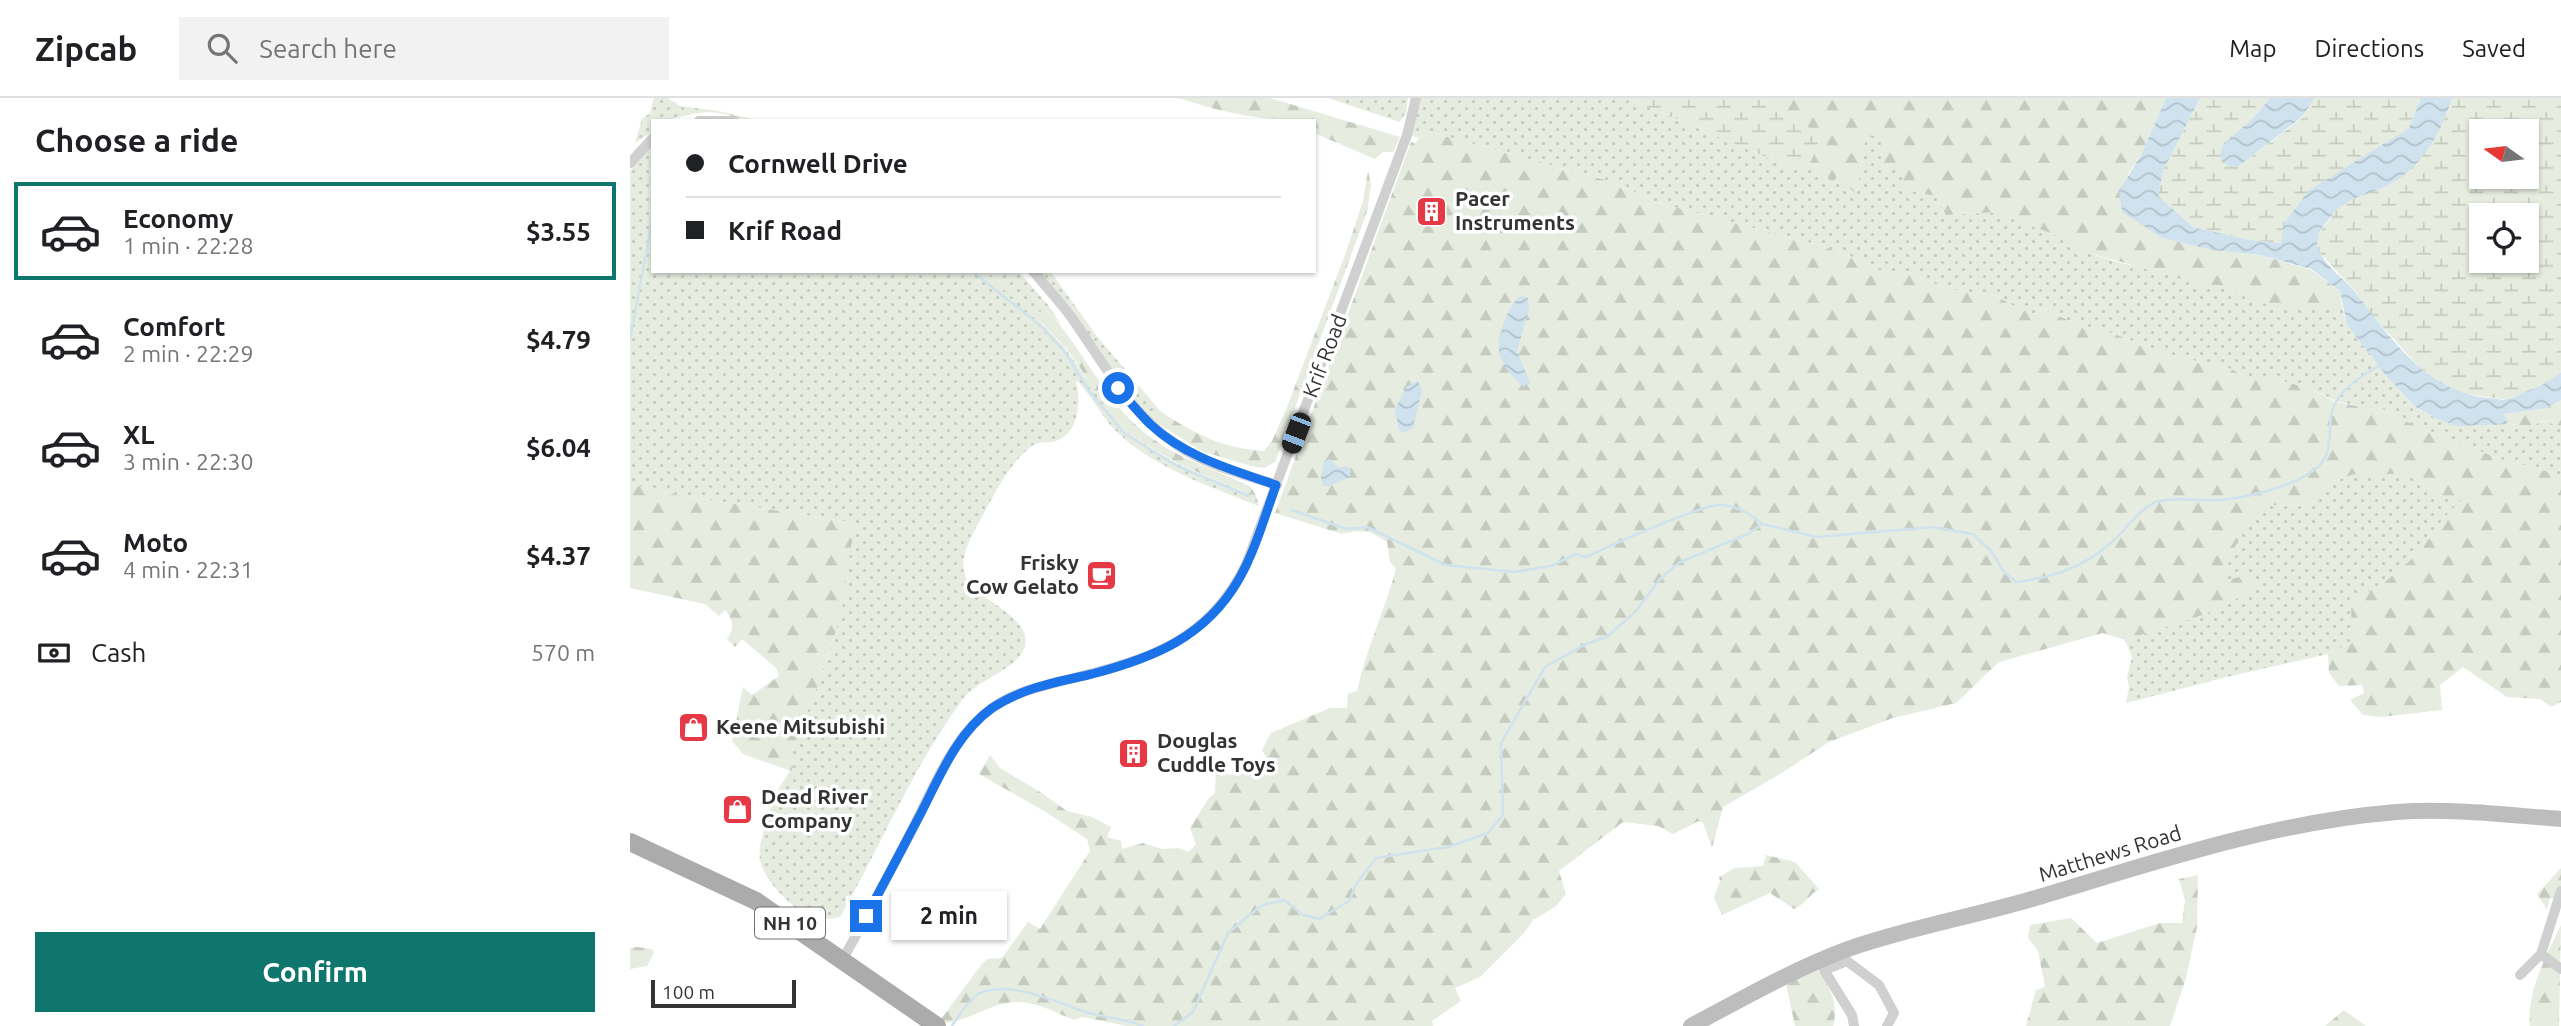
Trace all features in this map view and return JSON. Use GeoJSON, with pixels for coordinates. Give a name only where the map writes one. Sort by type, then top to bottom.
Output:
{"type":"FeatureCollection","features":[{"type":"Feature","properties":{"kind":"main road","name":"NH 10"},"geometry":{"type":"LineString","coordinates":[[630,842],[746,894],[937,1026]]}},
{"type":"Feature","properties":{"kind":"street","name":"Krif Road"},"geometry":{"type":"LineString","coordinates":[[843,960],[944,767],[978,720],[1000,703],[1027,690],[1132,664],[1184,638],[1213,614],[1240,578],[1407,135],[1416,98]]}},
{"type":"Feature","properties":{"kind":"street"},"geometry":{"type":"LineString","coordinates":[[630,163],[651,140]]}},
{"type":"Feature","properties":{"kind":"street"},"geometry":{"type":"LineString","coordinates":[[1035,273],[1072,318],[1118,388],[1151,425],[1188,451],[1218,465],[1276,485]]}},
{"type":"Feature","properties":{"kind":"street","name":"Matthews Road"},"geometry":{"type":"LineString","coordinates":[[1691,1026],[1766,987],[1847,950],[2246,836],[2325,820],[2400,812],[2455,811],[2561,819]]}},
{"type":"Feature","properties":{"kind":"street"},"geometry":{"type":"LineString","coordinates":[[2520,975],[2541,954],[2558,909],[2561,891]]}},
{"type":"Feature","properties":{"kind":"street"},"geometry":{"type":"LineString","coordinates":[[2541,954],[2561,969]]}},
{"type":"Feature","properties":{"kind":"street"},"geometry":{"type":"LineString","coordinates":[[1854,1026],[1852,1015],[1824,970],[1847,961],[1879,985],[1894,1013],[1887,1026]]}},
{"type":"Feature","properties":{"kind":"green space"},"geometry":{"type":"Polygon","coordinates":[[[654,98],[668,98],[680,106],[753,119],[707,112],[671,119],[651,119],[651,132],[635,143],[642,119],[650,113],[654,98]]]}},
{"type":"Feature","properties":{"kind":"green space"},"geometry":{"type":"Polygon","coordinates":[[[1179,98],[1270,98],[1400,137],[1393,152],[1383,152],[1375,159],[1316,134],[1316,119],[1271,119],[1213,108],[1179,98]]]}},
{"type":"Feature","properties":{"kind":"green space"},"geometry":{"type":"Polygon","coordinates":[[[1328,98],[1408,98],[1406,113],[1400,122],[1328,98]]]}},
{"type":"Feature","properties":{"kind":"green space"},"geometry":{"type":"Polygon","coordinates":[[[1420,98],[1627,98],[1794,169],[1810,164],[1833,183],[1837,175],[1856,193],[1865,140],[1882,130],[1903,173],[1902,189],[1936,196],[1946,215],[1998,212],[2057,236],[2083,251],[2120,263],[2218,283],[2262,303],[2342,306],[2347,325],[2388,378],[2416,407],[2439,420],[2458,426],[2493,423],[2529,426],[2545,421],[2561,427],[2561,475],[2503,460],[2405,421],[2379,407],[2362,407],[2335,401],[2312,389],[2279,380],[2252,380],[2231,369],[2166,354],[2109,332],[2076,324],[2042,308],[2036,314],[2019,309],[1996,296],[1947,289],[1903,270],[1894,277],[1822,246],[1659,203],[1609,181],[1426,131],[1419,138],[1410,135],[1420,98]]]}},
{"type":"Feature","properties":{"kind":"green space"},"geometry":{"type":"Polygon","coordinates":[[[1627,98],[1758,98],[1821,135],[1810,164],[1794,169],[1627,98]]]}},
{"type":"Feature","properties":{"kind":"green space"},"geometry":{"type":"Polygon","coordinates":[[[1758,98],[2166,98],[2141,155],[2127,176],[2162,238],[2212,250],[2260,255],[2311,270],[2340,291],[2342,306],[2292,307],[2263,303],[2228,288],[2206,286],[2082,251],[2057,236],[1998,212],[1946,215],[1935,196],[1901,189],[1903,173],[1883,165],[1881,131],[1865,140],[1856,194],[1837,176],[1833,183],[1810,164],[1821,135],[1758,98]]]}},
{"type":"Feature","properties":{"kind":"green space"},"geometry":{"type":"Polygon","coordinates":[[[2200,98],[2270,98],[2253,118],[2239,166],[2302,118],[2315,98],[2421,98],[2409,128],[2363,158],[2282,243],[2250,240],[2193,227],[2157,196],[2163,171],[2200,98]]]}},
{"type":"Feature","properties":{"kind":"green space"},"geometry":{"type":"Polygon","coordinates":[[[2452,98],[2561,98],[2561,372],[2548,384],[2505,400],[2461,393],[2439,383],[2419,367],[2319,252],[2317,239],[2320,232],[2341,204],[2393,183],[2448,112],[2452,98]]]}},
{"type":"Feature","properties":{"kind":"green space"},"geometry":{"type":"Polygon","coordinates":[[[1426,131],[1609,181],[1659,203],[1822,246],[1894,277],[1903,270],[1947,289],[1996,296],[2019,309],[2036,314],[2042,308],[2076,324],[2109,332],[2166,354],[2231,369],[2252,380],[2279,380],[2312,389],[2335,402],[2379,407],[2405,421],[2503,460],[2561,475],[2561,702],[2551,707],[2540,699],[2507,697],[2463,667],[2440,685],[2442,710],[2381,717],[2363,715],[2350,700],[2364,693],[2362,685],[2339,686],[2329,673],[2328,654],[2352,642],[2351,602],[2386,581],[2419,553],[2443,519],[2461,500],[2439,495],[2407,474],[2355,474],[2328,483],[2309,506],[2263,505],[2238,540],[2223,581],[2244,576],[2258,588],[2206,614],[2125,640],[2103,633],[1999,662],[1956,703],[1893,718],[1829,742],[1723,807],[1712,848],[1703,823],[1699,821],[1673,834],[1658,826],[1623,822],[1559,871],[1566,894],[1555,907],[1533,920],[1525,932],[1480,977],[1455,988],[1461,1001],[1432,1021],[1433,1026],[1127,1026],[1082,1017],[1074,1020],[1038,1005],[1023,1002],[1006,1003],[958,1021],[939,1022],[987,959],[1002,958],[1028,922],[1040,929],[1090,851],[1087,839],[979,774],[990,755],[1000,768],[1067,811],[1092,817],[1111,827],[1107,837],[1121,841],[1122,849],[1143,843],[1162,849],[1178,848],[1189,852],[1196,844],[1190,828],[1215,793],[1216,770],[1236,775],[1270,765],[1262,750],[1271,733],[1330,708],[1347,708],[1348,694],[1357,691],[1396,569],[1390,562],[1387,542],[1370,532],[1342,534],[1275,513],[1411,142],[1415,143],[1426,131]]]}},
{"type":"Feature","properties":{"kind":"green space"},"geometry":{"type":"Polygon","coordinates":[[[651,146],[651,273],[1020,273],[1049,306],[1061,325],[1047,311],[1042,314],[995,278],[1058,340],[1106,407],[1128,431],[1173,461],[1256,496],[1259,506],[1181,474],[1144,453],[1112,427],[1076,380],[1078,407],[1073,425],[1061,438],[1034,444],[1017,460],[998,487],[976,528],[964,560],[963,568],[970,584],[1019,625],[1024,634],[1025,645],[1022,653],[1008,667],[970,692],[945,725],[913,778],[840,917],[818,918],[793,906],[767,877],[760,853],[774,798],[795,764],[790,755],[823,670],[840,612],[849,552],[849,522],[672,494],[630,482],[630,171],[643,152],[651,146]]]}},
{"type":"Feature","properties":{"kind":"green space"},"geometry":{"type":"Polygon","coordinates":[[[1368,171],[1371,185],[1367,212],[1275,462],[1264,468],[1201,451],[1153,420],[1160,411],[1185,427],[1221,443],[1264,451],[1272,441],[1287,407],[1345,255],[1363,201],[1368,171]]]}},
{"type":"Feature","properties":{"kind":"green space"},"geometry":{"type":"Polygon","coordinates":[[[1038,273],[1051,273],[1096,335],[1160,411],[1153,420],[1122,385],[1038,273]]]}},
{"type":"Feature","properties":{"kind":"green space"},"geometry":{"type":"Polygon","coordinates":[[[985,275],[995,278],[1042,314],[1047,311],[1112,399],[1137,426],[1178,454],[1251,487],[1256,496],[1173,460],[1128,431],[1106,407],[1057,338],[985,275]]]}},
{"type":"Feature","properties":{"kind":"green space"},"geometry":{"type":"Polygon","coordinates":[[[2561,400],[2561,427],[2545,421],[2529,426],[2508,424],[2503,414],[2547,408],[2561,400]]]}},
{"type":"Feature","properties":{"kind":"green space"},"geometry":{"type":"Polygon","coordinates":[[[2355,474],[2407,474],[2439,495],[2462,500],[2443,519],[2420,553],[2386,581],[2352,602],[2352,642],[2328,654],[2126,703],[2129,687],[2127,677],[2132,657],[2125,640],[2206,614],[2223,582],[2229,558],[2241,531],[2263,505],[2309,506],[2328,483],[2355,474]]]}},
{"type":"Feature","properties":{"kind":"green space"},"geometry":{"type":"Polygon","coordinates":[[[630,482],[672,494],[849,522],[854,525],[841,615],[815,693],[790,755],[795,764],[791,771],[743,754],[732,741],[743,687],[752,695],[779,676],[776,668],[742,639],[735,647],[727,639],[732,624],[725,610],[719,616],[705,604],[630,588],[630,482]]]}},
{"type":"Feature","properties":{"kind":"green space"},"geometry":{"type":"Polygon","coordinates":[[[1766,855],[1795,862],[1819,889],[1794,909],[1770,893],[1722,915],[1714,898],[1719,877],[1735,868],[1763,866],[1766,855]]]}},
{"type":"Feature","properties":{"kind":"green space"},"geometry":{"type":"Polygon","coordinates":[[[2561,868],[2561,901],[2550,898],[2547,910],[2537,894],[2561,868]]]}},
{"type":"Feature","properties":{"kind":"green space"},"geometry":{"type":"Polygon","coordinates":[[[2198,875],[2197,927],[2186,978],[2170,1026],[2026,1026],[2036,990],[2045,987],[2038,951],[2028,938],[2030,925],[2071,918],[2097,943],[2160,923],[2182,923],[2185,900],[2179,879],[2198,875]]]}},
{"type":"Feature","properties":{"kind":"green space"},"geometry":{"type":"Polygon","coordinates":[[[2561,925],[2559,1026],[2530,1026],[2531,1000],[2561,925]]]}},
{"type":"Feature","properties":{"kind":"green space"},"geometry":{"type":"Polygon","coordinates":[[[630,948],[652,949],[654,953],[647,966],[630,969],[630,948]]]}},
{"type":"Feature","properties":{"kind":"green space"},"geometry":{"type":"Polygon","coordinates":[[[1817,969],[1826,982],[1834,1003],[1833,1026],[1795,1026],[1786,984],[1817,969]]]}},
{"type":"Feature","properties":{"kind":"green space"},"geometry":{"type":"Polygon","coordinates":[[[2344,1010],[2366,1026],[2325,1026],[2344,1010]]]}},
{"type":"Feature","properties":{"kind":"water"},"geometry":{"type":"Polygon","coordinates":[[[2166,98],[2200,98],[2163,171],[2158,196],[2193,227],[2250,240],[2281,243],[2284,224],[2308,191],[2409,128],[2421,98],[2452,98],[2437,134],[2422,157],[2392,183],[2351,200],[2336,211],[2319,235],[2320,253],[2412,360],[2446,385],[2466,393],[2504,400],[2539,386],[2561,372],[2561,400],[2547,408],[2504,414],[2508,424],[2458,426],[2439,420],[2416,407],[2388,378],[2347,325],[2340,291],[2311,269],[2260,255],[2212,250],[2162,238],[2122,212],[2119,191],[2141,155],[2166,98]]]}},
{"type":"Feature","properties":{"kind":"water"},"geometry":{"type":"Polygon","coordinates":[[[2270,98],[2315,98],[2302,117],[2239,166],[2232,167],[2222,162],[2220,155],[2223,145],[2253,118],[2270,98]]]}},
{"type":"Feature","properties":{"kind":"water"},"geometry":{"type":"Polygon","coordinates":[[[1520,296],[1528,298],[1529,309],[1517,351],[1530,383],[1524,387],[1507,369],[1499,349],[1504,324],[1511,307],[1520,296]]]}},
{"type":"Feature","properties":{"kind":"water"},"geometry":{"type":"Polygon","coordinates":[[[1418,381],[1422,391],[1413,428],[1403,433],[1399,430],[1395,409],[1407,386],[1418,381]]]}},
{"type":"Feature","properties":{"kind":"water"},"geometry":{"type":"Polygon","coordinates":[[[1330,459],[1338,468],[1346,466],[1351,470],[1350,477],[1330,486],[1323,486],[1321,478],[1324,461],[1330,459]]]}},
{"type":"Feature","properties":{"kind":"waterway"},"geometry":{"type":"LineString","coordinates":[[630,339],[651,227]]}},
{"type":"Feature","properties":{"kind":"waterway"},"geometry":{"type":"LineString","coordinates":[[974,273],[1042,327],[1065,352],[1089,391],[1124,433],[1177,466],[1249,496]]}},
{"type":"Feature","properties":{"kind":"waterway"},"geometry":{"type":"LineString","coordinates":[[1174,1026],[1193,1012],[1228,933],[1262,905],[1284,900],[1303,915],[1319,919],[1349,901],[1357,883],[1376,858],[1448,847],[1488,833],[1503,815],[1501,743],[1545,667],[1584,645],[1608,636],[1636,611],[1660,579],[1680,562],[1748,534],[1762,524],[1817,537],[1933,527],[1973,534],[1991,551],[2004,572],[2016,582],[2055,574],[2080,564],[2103,550],[2140,513],[2156,502],[2248,496],[2265,492],[2310,473],[2320,465],[2327,453],[2331,415],[2336,401],[2353,383],[2380,365]]}},
{"type":"Feature","properties":{"kind":"waterway"},"geometry":{"type":"LineString","coordinates":[[1292,510],[1346,529],[1367,527],[1446,565],[1514,572],[1551,566],[1576,554],[1586,557],[1656,526],[1713,506],[1734,507],[1762,524]]}},
{"type":"Feature","properties":{"kind":"waterway"},"geometry":{"type":"LineString","coordinates":[[952,1026],[976,995],[1005,989],[1033,994],[1085,1012],[1143,1026]]}},
{"type":"Feature","properties":{"kind":"place","name":"Pacer Instruments"},"geometry":{"type":"Point","coordinates":[1432,211]}},
{"type":"Feature","properties":{"kind":"place","name":"Frisky Cow Gelato"},"geometry":{"type":"Point","coordinates":[1102,575]}},
{"type":"Feature","properties":{"kind":"place","name":"Keene Mitsubishi"},"geometry":{"type":"Point","coordinates":[693,727]}},
{"type":"Feature","properties":{"kind":"place","name":"Douglas Cuddle Toys"},"geometry":{"type":"Point","coordinates":[1134,753]}},
{"type":"Feature","properties":{"kind":"place","name":"Dead River Company"},"geometry":{"type":"Point","coordinates":[738,809]}},
{"type":"Feature","properties":{"kind":"route"},"geometry":{"type":"LineString","coordinates":[[866,916],[944,767],[978,720],[1009,698],[1027,690],[1132,664],[1167,649],[1213,614],[1240,578],[1276,485],[1218,465],[1178,446],[1151,425],[1118,388]]}}]}
